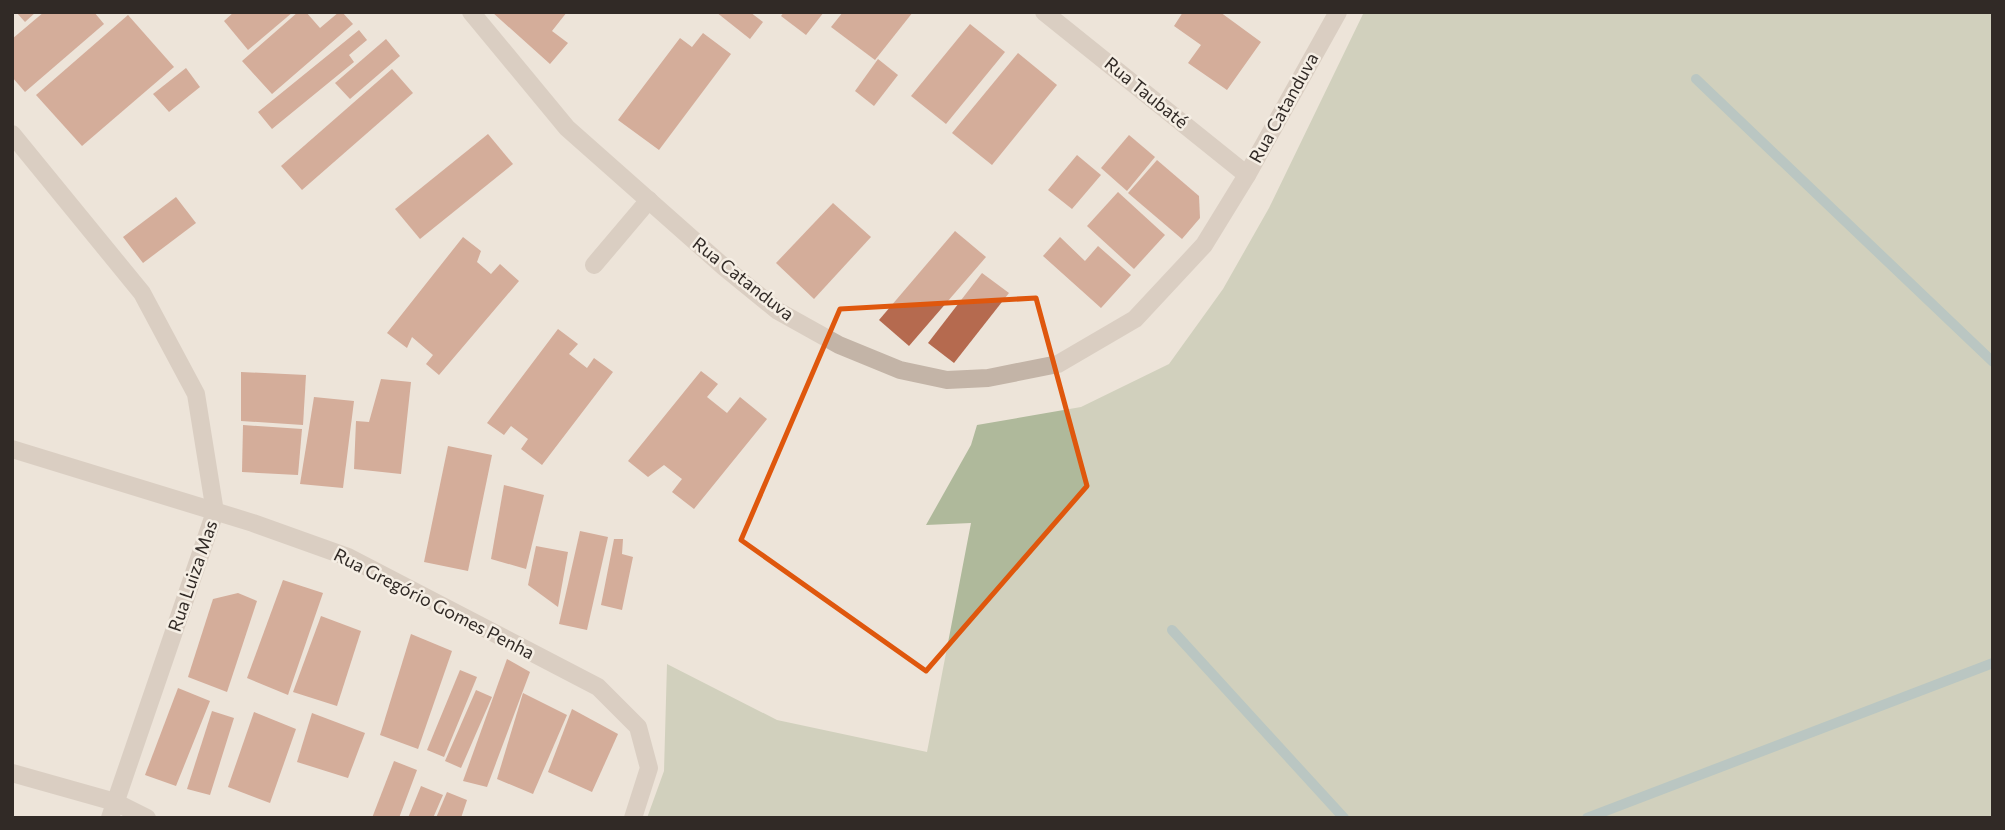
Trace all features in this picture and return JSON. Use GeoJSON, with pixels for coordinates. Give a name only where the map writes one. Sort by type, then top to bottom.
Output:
{"type":"FeatureCollection","features":[{"type":"Feature","properties":{"kind":"street","name":"Rua Catanduva"},"geometry":{"type":"LineString","coordinates":[[471,12],[567,128],[724,267],[778,311],[839,345],[900,370],[947,380],[988,378],[1058,364],[1135,319],[1203,245],[1247,175],[1338,12]]}},
{"type":"Feature","properties":{"kind":"street","name":"Rua Taubaté"},"geometry":{"type":"LineString","coordinates":[[1044,12],[1247,175]]}},
{"type":"Feature","properties":{"kind":"street","name":"Rua Luiza Mas"},"geometry":{"type":"LineString","coordinates":[[12,134],[142,293],[196,394],[215,512],[113,810]]}},
{"type":"Feature","properties":{"kind":"street"},"geometry":{"type":"LineString","coordinates":[[594,265],[649,200]]}},
{"type":"Feature","properties":{"kind":"street","name":"Rua Gregório Gomes Penha"},"geometry":{"type":"LineString","coordinates":[[12,449],[215,512],[348,557],[598,687],[638,727],[649,768],[633,818]]}},
{"type":"Feature","properties":{"kind":"street"},"geometry":{"type":"LineString","coordinates":[[12,773],[113,810],[147,818]]}},
{"type":"Feature","properties":{"kind":"highlighted area"},"geometry":{"type":"Polygon","coordinates":[[[1036,298],[1087,486],[926,671],[741,540],[840,309],[1036,298]]]}},
{"type":"Feature","properties":{"kind":"green space"},"geometry":{"type":"Polygon","coordinates":[[[1364,12],[1993,12],[1993,818],[647,818],[664,771],[667,664],[777,720],[927,752],[971,523],[926,525],[971,445],[977,425],[1081,407],[1169,364],[1223,289],[1269,208],[1364,12]]]}},
{"type":"Feature","properties":{"kind":"building"},"geometry":{"type":"Polygon","coordinates":[[[16,12],[36,12],[25,22],[16,12]]]}},
{"type":"Feature","properties":{"kind":"building"},"geometry":{"type":"Polygon","coordinates":[[[44,12],[94,12],[104,24],[25,92],[12,77],[12,39],[44,12]]]}},
{"type":"Feature","properties":{"kind":"building"},"geometry":{"type":"Polygon","coordinates":[[[234,12],[293,12],[248,50],[224,21],[234,12]]]}},
{"type":"Feature","properties":{"kind":"building"},"geometry":{"type":"Polygon","coordinates":[[[298,12],[306,12],[320,28],[339,12],[353,24],[272,94],[242,61],[298,12]]]}},
{"type":"Feature","properties":{"kind":"building"},"geometry":{"type":"Polygon","coordinates":[[[492,12],[567,12],[552,31],[568,43],[550,64],[492,12]]]}},
{"type":"Feature","properties":{"kind":"building"},"geometry":{"type":"Polygon","coordinates":[[[716,12],[750,12],[763,22],[750,39],[716,12]]]}},
{"type":"Feature","properties":{"kind":"building"},"geometry":{"type":"Polygon","coordinates":[[[784,12],[824,12],[806,35],[781,16],[784,12]]]}},
{"type":"Feature","properties":{"kind":"building"},"geometry":{"type":"Polygon","coordinates":[[[843,12],[913,12],[875,60],[831,27],[843,12]]]}},
{"type":"Feature","properties":{"kind":"building"},"geometry":{"type":"Polygon","coordinates":[[[1183,12],[1220,12],[1261,42],[1227,90],[1188,63],[1201,45],[1174,26],[1183,12]]]}},
{"type":"Feature","properties":{"kind":"building"},"geometry":{"type":"Polygon","coordinates":[[[128,15],[174,67],[82,146],[36,95],[128,15]]]}},
{"type":"Feature","properties":{"kind":"building"},"geometry":{"type":"Polygon","coordinates":[[[970,24],[1005,52],[946,124],[911,96],[970,24]]]}},
{"type":"Feature","properties":{"kind":"building"},"geometry":{"type":"Polygon","coordinates":[[[359,30],[367,40],[349,55],[354,62],[272,129],[258,112],[359,30]]]}},
{"type":"Feature","properties":{"kind":"building"},"geometry":{"type":"Polygon","coordinates":[[[703,33],[731,54],[659,150],[618,120],[680,38],[692,47],[703,33]]]}},
{"type":"Feature","properties":{"kind":"building"},"geometry":{"type":"Polygon","coordinates":[[[386,39],[400,56],[350,99],[335,83],[386,39]]]}},
{"type":"Feature","properties":{"kind":"building"},"geometry":{"type":"Polygon","coordinates":[[[1018,53],[1057,85],[992,165],[952,133],[1018,53]]]}},
{"type":"Feature","properties":{"kind":"building"},"geometry":{"type":"Polygon","coordinates":[[[878,59],[898,75],[874,106],[855,91],[878,59]]]}},
{"type":"Feature","properties":{"kind":"building"},"geometry":{"type":"Polygon","coordinates":[[[186,68],[200,87],[169,112],[153,94],[186,68]]]}},
{"type":"Feature","properties":{"kind":"building"},"geometry":{"type":"Polygon","coordinates":[[[392,69],[413,93],[302,190],[281,166],[392,69]]]}},
{"type":"Feature","properties":{"kind":"building"},"geometry":{"type":"Polygon","coordinates":[[[488,134],[513,164],[420,239],[395,209],[488,134]]]}},
{"type":"Feature","properties":{"kind":"building"},"geometry":{"type":"Polygon","coordinates":[[[1129,135],[1155,157],[1127,191],[1101,168],[1129,135]]]}},
{"type":"Feature","properties":{"kind":"building"},"geometry":{"type":"Polygon","coordinates":[[[1077,155],[1101,175],[1072,209],[1048,190],[1077,155]]]}},
{"type":"Feature","properties":{"kind":"building"},"geometry":{"type":"Polygon","coordinates":[[[1157,160],[1199,196],[1200,218],[1182,239],[1128,193],[1157,160]]]}},
{"type":"Feature","properties":{"kind":"building"},"geometry":{"type":"Polygon","coordinates":[[[1118,192],[1165,235],[1134,269],[1087,226],[1118,192]]]}},
{"type":"Feature","properties":{"kind":"building"},"geometry":{"type":"Polygon","coordinates":[[[176,197],[196,223],[143,263],[123,237],[176,197]]]}},
{"type":"Feature","properties":{"kind":"building"},"geometry":{"type":"Polygon","coordinates":[[[833,203],[871,237],[814,299],[776,263],[833,203]]]}},
{"type":"Feature","properties":{"kind":"building"},"geometry":{"type":"Polygon","coordinates":[[[955,231],[986,257],[909,346],[879,320],[955,231]]]}},
{"type":"Feature","properties":{"kind":"building"},"geometry":{"type":"Polygon","coordinates":[[[463,237],[481,251],[477,262],[491,274],[500,264],[519,281],[439,375],[426,364],[433,355],[412,337],[407,348],[387,333],[463,237]]]}},
{"type":"Feature","properties":{"kind":"building"},"geometry":{"type":"Polygon","coordinates":[[[1060,237],[1085,261],[1098,246],[1131,275],[1101,308],[1043,256],[1060,237]]]}},
{"type":"Feature","properties":{"kind":"building"},"geometry":{"type":"Polygon","coordinates":[[[982,273],[1009,293],[954,363],[928,343],[982,273]]]}},
{"type":"Feature","properties":{"kind":"building"},"geometry":{"type":"Polygon","coordinates":[[[558,329],[578,344],[569,354],[587,368],[594,358],[613,372],[542,465],[521,449],[528,439],[511,426],[504,435],[487,423],[558,329]]]}},
{"type":"Feature","properties":{"kind":"building"},"geometry":{"type":"Polygon","coordinates":[[[701,371],[718,384],[707,397],[727,413],[740,397],[767,419],[694,509],[672,492],[682,479],[664,465],[648,477],[628,461],[701,371]]]}},
{"type":"Feature","properties":{"kind":"building"},"geometry":{"type":"Polygon","coordinates":[[[241,372],[306,375],[303,425],[241,421],[241,372]]]}},
{"type":"Feature","properties":{"kind":"building"},"geometry":{"type":"Polygon","coordinates":[[[381,379],[411,382],[401,474],[354,469],[356,421],[369,422],[381,379]]]}},
{"type":"Feature","properties":{"kind":"building"},"geometry":{"type":"Polygon","coordinates":[[[314,397],[354,401],[343,488],[300,484],[314,397]]]}},
{"type":"Feature","properties":{"kind":"building"},"geometry":{"type":"Polygon","coordinates":[[[243,425],[302,429],[298,475],[242,472],[243,425]]]}},
{"type":"Feature","properties":{"kind":"building"},"geometry":{"type":"Polygon","coordinates":[[[448,446],[492,455],[468,571],[424,562],[448,446]]]}},
{"type":"Feature","properties":{"kind":"building"},"geometry":{"type":"Polygon","coordinates":[[[504,485],[544,495],[526,569],[491,559],[504,485]]]}},
{"type":"Feature","properties":{"kind":"building"},"geometry":{"type":"Polygon","coordinates":[[[580,531],[608,537],[587,630],[559,624],[580,531]]]}},
{"type":"Feature","properties":{"kind":"building"},"geometry":{"type":"Polygon","coordinates":[[[614,539],[623,539],[622,554],[633,557],[622,610],[601,605],[614,539]]]}},
{"type":"Feature","properties":{"kind":"building"},"geometry":{"type":"Polygon","coordinates":[[[536,546],[568,552],[558,607],[528,585],[536,546]]]}},
{"type":"Feature","properties":{"kind":"building"},"geometry":{"type":"Polygon","coordinates":[[[283,580],[323,593],[288,695],[247,678],[283,580]]]}},
{"type":"Feature","properties":{"kind":"building"},"geometry":{"type":"Polygon","coordinates":[[[238,593],[257,601],[227,692],[188,677],[213,599],[238,593]]]}},
{"type":"Feature","properties":{"kind":"building"},"geometry":{"type":"Polygon","coordinates":[[[321,616],[361,631],[337,706],[293,692],[321,616]]]}},
{"type":"Feature","properties":{"kind":"building"},"geometry":{"type":"Polygon","coordinates":[[[411,634],[452,651],[418,749],[380,735],[411,634]]]}},
{"type":"Feature","properties":{"kind":"building"},"geometry":{"type":"Polygon","coordinates":[[[507,659],[530,672],[487,787],[463,781],[507,659]]]}},
{"type":"Feature","properties":{"kind":"building"},"geometry":{"type":"Polygon","coordinates":[[[460,670],[477,677],[444,757],[427,750],[460,670]]]}},
{"type":"Feature","properties":{"kind":"building"},"geometry":{"type":"Polygon","coordinates":[[[178,688],[210,701],[176,786],[145,775],[178,688]]]}},
{"type":"Feature","properties":{"kind":"building"},"geometry":{"type":"Polygon","coordinates":[[[476,690],[492,697],[461,768],[445,761],[476,690]]]}},
{"type":"Feature","properties":{"kind":"building"},"geometry":{"type":"Polygon","coordinates":[[[523,693],[567,715],[533,794],[497,779],[523,693]]]}},
{"type":"Feature","properties":{"kind":"building"},"geometry":{"type":"Polygon","coordinates":[[[572,709],[618,734],[592,792],[548,772],[572,709]]]}},
{"type":"Feature","properties":{"kind":"building"},"geometry":{"type":"Polygon","coordinates":[[[212,711],[234,718],[210,795],[187,789],[212,711]]]}},
{"type":"Feature","properties":{"kind":"building"},"geometry":{"type":"Polygon","coordinates":[[[254,712],[296,729],[270,803],[228,787],[254,712]]]}},
{"type":"Feature","properties":{"kind":"building"},"geometry":{"type":"Polygon","coordinates":[[[312,713],[365,733],[348,778],[297,762],[312,713]]]}},
{"type":"Feature","properties":{"kind":"building"},"geometry":{"type":"Polygon","coordinates":[[[394,761],[417,770],[399,818],[372,818],[394,761]]]}},
{"type":"Feature","properties":{"kind":"building"},"geometry":{"type":"Polygon","coordinates":[[[421,786],[443,795],[433,818],[408,818],[421,786]]]}},
{"type":"Feature","properties":{"kind":"building"},"geometry":{"type":"Polygon","coordinates":[[[447,792],[467,800],[461,818],[436,818],[447,792]]]}},
{"type":"Feature","properties":{"kind":"waterway"},"geometry":{"type":"LineString","coordinates":[[1696,79],[1993,362]]}},
{"type":"Feature","properties":{"kind":"waterway"},"geometry":{"type":"LineString","coordinates":[[1172,630],[1344,818]]}},
{"type":"Feature","properties":{"kind":"waterway"},"geometry":{"type":"LineString","coordinates":[[1587,818],[1993,663]]}}]}
